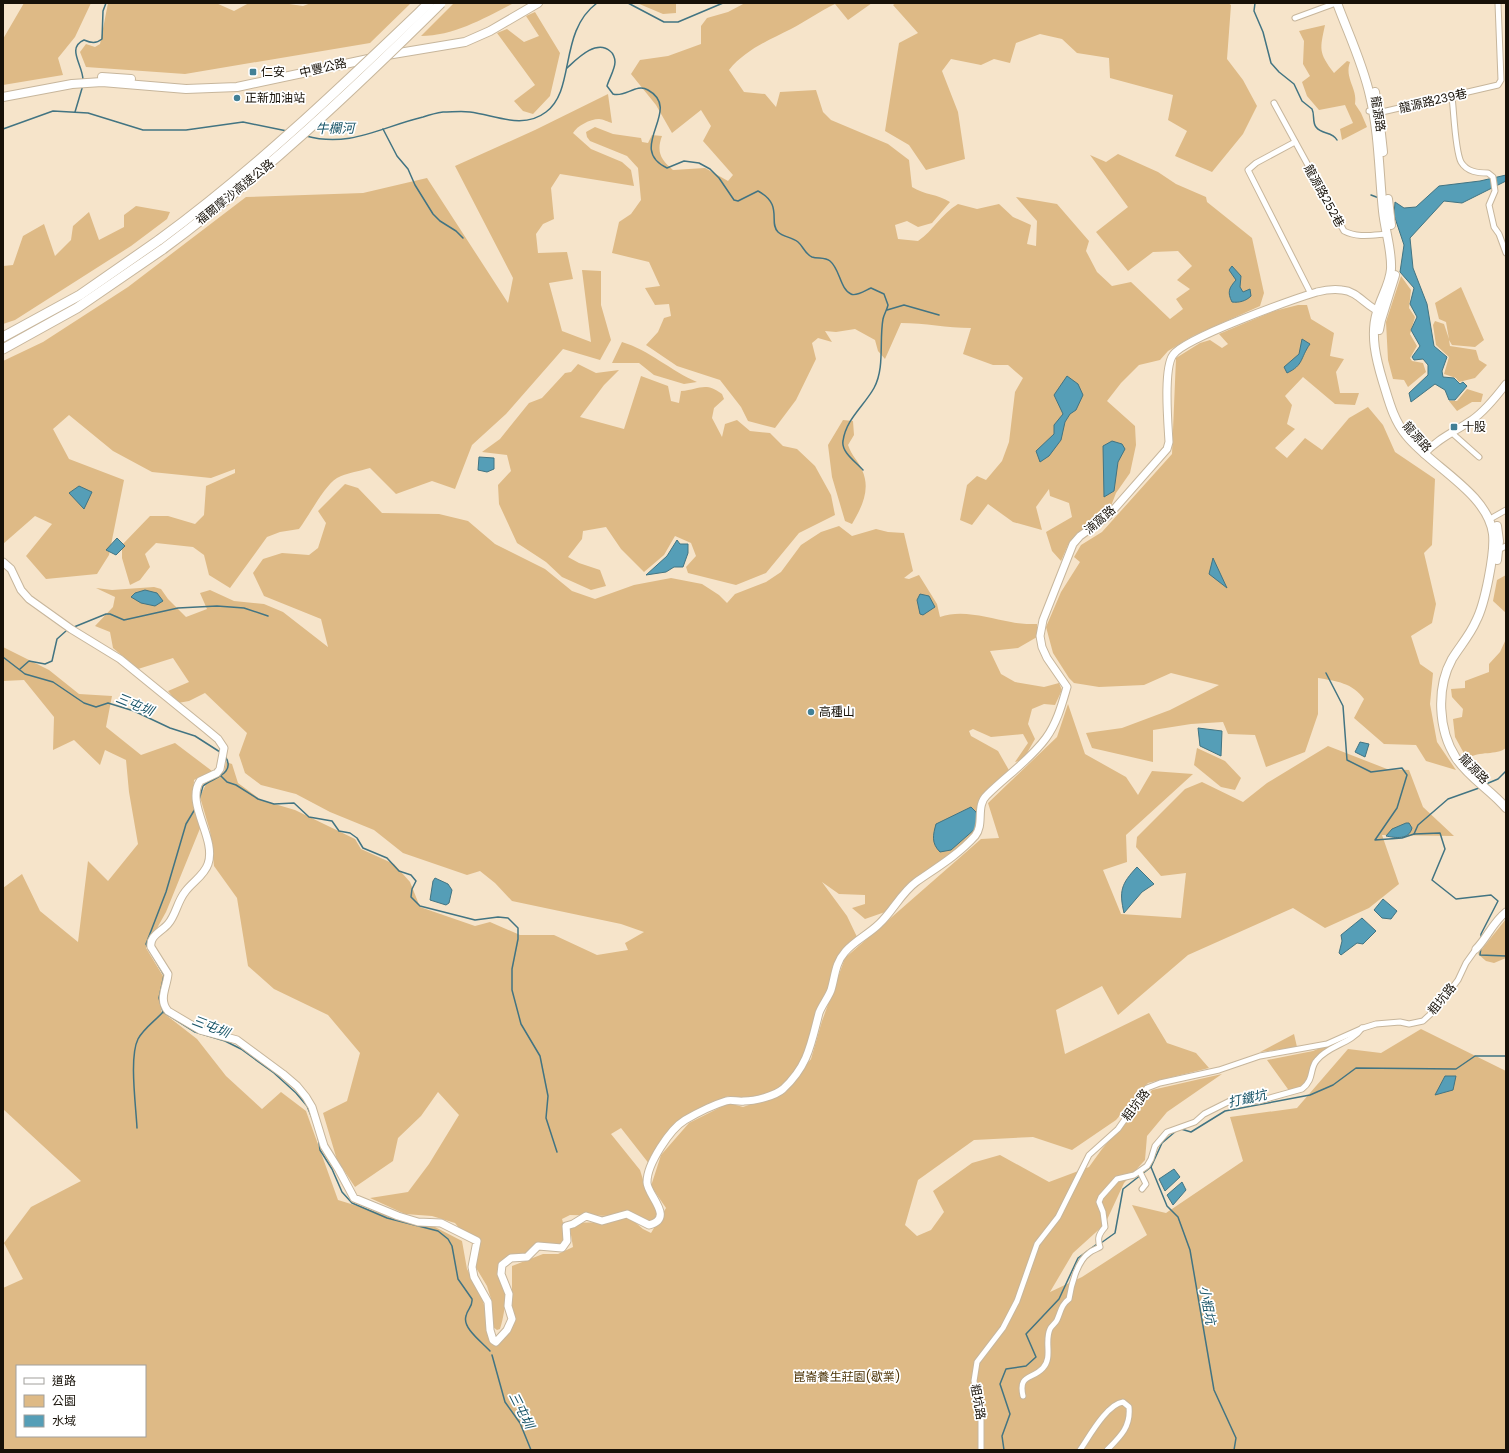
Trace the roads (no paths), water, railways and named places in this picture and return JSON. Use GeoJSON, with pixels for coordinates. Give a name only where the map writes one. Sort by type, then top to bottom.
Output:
{"type":"FeatureCollection","features":[{"type":"Feature","properties":{"kind":"highway","name":"福爾摩沙高速公路"},"geometry":{"type":"LineString","coordinates":[[3,348],[77,308],[129,274],[252,168],[331,97],[429,3]]}},
{"type":"Feature","properties":{"kind":"highway","name":"福爾摩沙高速公路"},"geometry":{"type":"LineString","coordinates":[[3,337],[80,295],[198,223],[300,138],[361,82],[441,3]]}},
{"type":"Feature","properties":{"kind":"main road","name":"中豐公路"},"geometry":{"type":"LineString","coordinates":[[3,93],[83,81],[186,90],[236,85],[455,40],[488,26],[530,3]]}},
{"type":"Feature","properties":{"kind":"main road","name":"中豐公路"},"geometry":{"type":"LineString","coordinates":[[422,47],[465,42],[538,3]]}},
{"type":"Feature","properties":{"kind":"main road"},"geometry":{"type":"LineString","coordinates":[[1336,3],[1366,83],[1373,111],[1384,193],[1391,270],[1374,330],[1375,351],[1390,404],[1404,433],[1426,452],[1492,517],[1493,550],[1483,604],[1475,624],[1448,668],[1442,696],[1443,719],[1448,743],[1461,765],[1485,784],[1506,808]]}},
{"type":"Feature","properties":{"kind":"main road","name":"龍源路"},"geometry":{"type":"LineString","coordinates":[[1342,3],[1372,82],[1373,111]]}},
{"type":"Feature","properties":{"kind":"main road","name":"中豐公路"},"geometry":{"type":"LineString","coordinates":[[3,97],[83,81]]}},
{"type":"Feature","properties":{"kind":"main road"},"geometry":{"type":"LineString","coordinates":[[1380,312],[1393,286],[1396,269],[1386,213]]}},
{"type":"Feature","properties":{"kind":"main road","name":"龍源路"},"geometry":{"type":"LineString","coordinates":[[1492,517],[1499,532],[1502,548],[1485,615],[1477,631],[1453,669],[1447,696],[1448,718],[1453,741],[1465,762],[1485,784],[1506,800]]}},
{"type":"Feature","properties":{"kind":"street"},"geometry":{"type":"LineString","coordinates":[[1295,18],[1336,3]]}},
{"type":"Feature","properties":{"kind":"street","name":"龍源路239巷"},"geometry":{"type":"LineString","coordinates":[[1373,111],[1452,97],[1498,85],[1501,80],[1498,3]]}},
{"type":"Feature","properties":{"kind":"street"},"geometry":{"type":"LineString","coordinates":[[1452,97],[1461,162],[1468,170],[1477,173],[1488,173],[1493,177],[1495,191],[1489,205],[1494,227],[1499,234],[1506,253]]}},
{"type":"Feature","properties":{"kind":"street"},"geometry":{"type":"LineString","coordinates":[[1274,104],[1295,142],[1256,162],[1248,170],[1311,294]]}},
{"type":"Feature","properties":{"kind":"street","name":"龍源路252巷"},"geometry":{"type":"LineString","coordinates":[[1295,142],[1344,232],[1366,236],[1387,234]]}},
{"type":"Feature","properties":{"kind":"street","name":"湳窩路"},"geometry":{"type":"LineString","coordinates":[[3,562],[12,569],[21,590],[29,599],[71,629],[120,659],[218,739],[224,748],[220,769],[217,773],[200,781],[195,794],[207,845],[208,865],[203,874],[183,894],[169,923],[152,938],[150,942],[151,948],[168,974],[162,1000],[165,1007],[168,1011],[200,1030],[237,1040],[297,1086],[312,1107],[324,1146],[354,1198],[398,1216],[423,1222],[442,1223],[477,1240],[478,1243],[472,1259],[474,1277],[488,1302],[490,1330],[493,1340],[496,1342],[508,1330],[512,1319],[508,1306],[509,1294],[501,1274],[502,1265],[511,1258],[527,1257],[538,1246],[562,1248],[567,1241],[566,1226],[573,1224],[584,1216],[602,1222],[627,1214],[646,1224],[653,1224],[659,1217],[660,1209],[658,1202],[647,1188],[647,1177],[658,1152],[665,1142],[682,1122],[725,1101],[747,1101],[777,1093],[784,1087],[800,1068],[811,1048],[819,1013],[830,993],[839,959],[850,947],[884,920],[907,890],[943,864],[974,837],[981,826],[981,803],[985,796],[1014,772],[1045,739],[1051,730],[1067,686],[1047,658],[1042,647],[1040,636],[1042,620],[1073,544],[1080,536],[1108,516],[1167,450],[1169,442],[1167,378],[1169,362],[1172,355],[1185,345],[1240,320],[1311,294],[1343,290],[1356,295],[1380,312]]}},
{"type":"Feature","properties":{"kind":"street"},"geometry":{"type":"LineString","coordinates":[[1426,452],[1473,420],[1488,406],[1506,384]]}},
{"type":"Feature","properties":{"kind":"street"},"geometry":{"type":"LineString","coordinates":[[1452,433],[1479,457]]}},
{"type":"Feature","properties":{"kind":"street"},"geometry":{"type":"LineString","coordinates":[[1492,517],[1506,510]]}},
{"type":"Feature","properties":{"kind":"street"},"geometry":{"type":"LineString","coordinates":[[1476,949],[1496,920],[1506,912]]}},
{"type":"Feature","properties":{"kind":"street","name":"粗坑路"},"geometry":{"type":"LineString","coordinates":[[981,1450],[982,1414],[974,1381],[977,1362],[1003,1328],[1014,1308],[1025,1284],[1037,1244],[1058,1218],[1089,1155],[1118,1129],[1147,1088],[1160,1082],[1219,1070],[1260,1056],[1327,1044],[1363,1028],[1382,1023],[1409,1024],[1423,1021],[1436,1009],[1458,980],[1466,962],[1476,949]]}},
{"type":"Feature","properties":{"kind":"street"},"geometry":{"type":"LineString","coordinates":[[1023,1396],[1020,1386],[1023,1381],[1039,1371],[1048,1361],[1050,1329],[1057,1321],[1062,1304],[1069,1299],[1075,1273],[1088,1253],[1100,1247],[1098,1241],[1100,1233],[1105,1228],[1100,1202],[1101,1197],[1117,1179],[1140,1172],[1151,1159],[1155,1146],[1167,1132],[1195,1122],[1204,1114],[1234,1099],[1259,1101],[1302,1089],[1308,1085],[1312,1077],[1315,1061],[1323,1054],[1357,1036],[1363,1028]]}},
{"type":"Feature","properties":{"kind":"street"},"geometry":{"type":"LineString","coordinates":[[1140,1172],[1145,1178],[1146,1184],[1142,1189]]}},
{"type":"Feature","properties":{"kind":"street"},"geometry":{"type":"LineString","coordinates":[[1080,1450],[1108,1412],[1119,1402],[1123,1402],[1129,1407],[1127,1427],[1107,1450]]}},
{"type":"Feature","properties":{"kind":"water"},"geometry":{"type":"Polygon","coordinates":[[[1506,175],[1506,181],[1462,203],[1444,201],[1410,238],[1413,268],[1427,304],[1434,346],[1447,357],[1442,371],[1443,377],[1454,378],[1460,384],[1463,382],[1467,386],[1455,400],[1449,400],[1445,390],[1435,384],[1411,402],[1409,393],[1428,375],[1428,365],[1423,359],[1414,360],[1412,357],[1420,346],[1411,330],[1417,317],[1410,304],[1414,288],[1400,272],[1404,245],[1394,215],[1395,202],[1404,208],[1416,207],[1439,186],[1480,181],[1506,175]]]}},
{"type":"Feature","properties":{"kind":"water"},"geometry":{"type":"Polygon","coordinates":[[[1232,266],[1241,276],[1240,287],[1243,292],[1250,289],[1251,296],[1242,301],[1232,302],[1229,293],[1230,288],[1236,280],[1229,270],[1232,266]]]}},
{"type":"Feature","properties":{"kind":"water"},"geometry":{"type":"Polygon","coordinates":[[[1302,339],[1310,344],[1299,364],[1287,373],[1284,367],[1299,354],[1302,339]]]}},
{"type":"Feature","properties":{"kind":"water"},"geometry":{"type":"Polygon","coordinates":[[[1067,376],[1078,384],[1083,395],[1076,410],[1070,414],[1065,422],[1061,440],[1049,456],[1040,462],[1036,451],[1054,434],[1054,425],[1063,414],[1054,395],[1067,376]]]}},
{"type":"Feature","properties":{"kind":"water"},"geometry":{"type":"Polygon","coordinates":[[[1112,441],[1122,444],[1125,449],[1118,462],[1114,491],[1104,497],[1103,446],[1112,441]]]}},
{"type":"Feature","properties":{"kind":"water"},"geometry":{"type":"Polygon","coordinates":[[[479,457],[494,458],[494,469],[487,472],[478,470],[479,457]]]}},
{"type":"Feature","properties":{"kind":"water"},"geometry":{"type":"Polygon","coordinates":[[[79,486],[92,492],[84,509],[69,493],[79,486]]]}},
{"type":"Feature","properties":{"kind":"water"},"geometry":{"type":"Polygon","coordinates":[[[117,538],[125,546],[116,555],[106,550],[117,538]]]}},
{"type":"Feature","properties":{"kind":"water"},"geometry":{"type":"Polygon","coordinates":[[[677,540],[680,544],[688,544],[688,553],[683,567],[674,567],[666,572],[646,575],[667,556],[677,540]]]}},
{"type":"Feature","properties":{"kind":"water"},"geometry":{"type":"Polygon","coordinates":[[[1213,558],[1227,588],[1209,574],[1213,558]]]}},
{"type":"Feature","properties":{"kind":"water"},"geometry":{"type":"Polygon","coordinates":[[[145,590],[157,593],[163,601],[155,606],[141,603],[131,597],[135,593],[145,590]]]}},
{"type":"Feature","properties":{"kind":"water"},"geometry":{"type":"Polygon","coordinates":[[[920,594],[929,596],[935,607],[923,615],[920,614],[917,600],[920,594]]]}},
{"type":"Feature","properties":{"kind":"water"},"geometry":{"type":"Polygon","coordinates":[[[1198,728],[1222,731],[1221,756],[1200,746],[1198,728]]]}},
{"type":"Feature","properties":{"kind":"water"},"geometry":{"type":"Polygon","coordinates":[[[1360,742],[1369,744],[1365,757],[1355,752],[1360,742]]]}},
{"type":"Feature","properties":{"kind":"water"},"geometry":{"type":"Polygon","coordinates":[[[971,807],[976,812],[978,818],[976,828],[951,850],[940,852],[934,842],[936,824],[971,807]]]}},
{"type":"Feature","properties":{"kind":"water"},"geometry":{"type":"Polygon","coordinates":[[[1409,823],[1412,828],[1408,835],[1398,838],[1386,836],[1392,829],[1409,823]]]}},
{"type":"Feature","properties":{"kind":"water"},"geometry":{"type":"Polygon","coordinates":[[[1137,867],[1154,884],[1142,892],[1124,913],[1122,899],[1123,888],[1128,878],[1137,867]]]}},
{"type":"Feature","properties":{"kind":"water"},"geometry":{"type":"Polygon","coordinates":[[[435,878],[448,884],[452,890],[449,903],[446,905],[430,900],[433,881],[435,878]]]}},
{"type":"Feature","properties":{"kind":"water"},"geometry":{"type":"Polygon","coordinates":[[[1383,899],[1397,911],[1391,919],[1382,918],[1374,910],[1383,899]]]}},
{"type":"Feature","properties":{"kind":"water"},"geometry":{"type":"Polygon","coordinates":[[[1362,918],[1376,931],[1363,944],[1357,943],[1341,955],[1339,953],[1342,941],[1341,935],[1362,918]]]}},
{"type":"Feature","properties":{"kind":"water"},"geometry":{"type":"Polygon","coordinates":[[[1445,1076],[1456,1076],[1453,1090],[1435,1095],[1445,1076]]]}},
{"type":"Feature","properties":{"kind":"water"},"geometry":{"type":"Polygon","coordinates":[[[1174,1169],[1180,1177],[1165,1191],[1159,1179],[1174,1169]]]}},
{"type":"Feature","properties":{"kind":"water"},"geometry":{"type":"Polygon","coordinates":[[[1182,1182],[1186,1190],[1173,1205],[1167,1195],[1182,1182]]]}},
{"type":"Feature","properties":{"kind":"waterway"},"geometry":{"type":"LineString","coordinates":[[83,80],[76,48],[79,43],[84,40],[89,42],[98,42],[102,39],[103,11],[106,3]]}},
{"type":"Feature","properties":{"kind":"waterway","name":"牛欄河"},"geometry":{"type":"LineString","coordinates":[[306,136],[337,140],[351,138],[443,112],[470,112],[518,121],[537,117],[546,112],[555,102],[561,90],[577,29],[585,15],[597,3]]}},
{"type":"Feature","properties":{"kind":"waterway","name":"牛欄河"},"geometry":{"type":"LineString","coordinates":[[628,3],[664,22],[678,22],[723,3]]}},
{"type":"Feature","properties":{"kind":"waterway"},"geometry":{"type":"LineString","coordinates":[[1255,3],[1254,11],[1263,32],[1271,63],[1279,72],[1294,84],[1302,101],[1312,109],[1316,127],[1321,131],[1332,135],[1337,140]]}},
{"type":"Feature","properties":{"kind":"waterway"},"geometry":{"type":"LineString","coordinates":[[567,68],[581,56],[593,49],[599,47],[610,51],[614,56],[615,62],[607,86],[613,94],[617,95],[635,89],[644,88],[657,98],[660,108],[659,118],[652,140],[651,150],[656,160],[667,168],[684,161],[699,163],[710,169],[719,178],[734,200],[738,201],[758,191],[766,196],[771,202],[774,213],[775,228],[778,232],[798,242],[810,256],[830,261],[836,269],[844,288],[847,291],[853,295],[856,295],[871,288],[884,294],[888,305],[883,319],[881,363],[877,380],[870,395],[851,419],[843,441],[844,449],[863,470]]}},
{"type":"Feature","properties":{"kind":"waterway"},"geometry":{"type":"LineString","coordinates":[[75,112],[83,85]]}},
{"type":"Feature","properties":{"kind":"waterway","name":"牛欄河"},"geometry":{"type":"LineString","coordinates":[[3,129],[53,111],[88,113],[143,130],[186,130],[243,122],[287,131]]}},
{"type":"Feature","properties":{"kind":"waterway"},"geometry":{"type":"LineString","coordinates":[[383,129],[397,156],[408,169],[415,185],[433,214],[463,238]]}},
{"type":"Feature","properties":{"kind":"waterway"},"geometry":{"type":"LineString","coordinates":[[1371,195],[1379,198]]}},
{"type":"Feature","properties":{"kind":"waterway"},"geometry":{"type":"LineString","coordinates":[[887,310],[904,305],[939,315]]}},
{"type":"Feature","properties":{"kind":"waterway"},"geometry":{"type":"LineString","coordinates":[[74,627],[106,614],[110,614],[124,620],[178,608],[217,606],[244,608],[268,616]]}},
{"type":"Feature","properties":{"kind":"waterway"},"geometry":{"type":"LineString","coordinates":[[20,669],[29,661],[45,664],[52,661],[57,639],[66,631]]}},
{"type":"Feature","properties":{"kind":"waterway","name":"三屯圳"},"geometry":{"type":"LineString","coordinates":[[3,657],[25,674],[53,682],[84,703],[96,707],[108,703],[134,711],[170,728],[195,736],[220,752]]}},
{"type":"Feature","properties":{"kind":"waterway"},"geometry":{"type":"LineString","coordinates":[[1326,673],[1343,706],[1347,760],[1371,772],[1402,768],[1407,775],[1397,808],[1375,840],[1402,838],[1414,834]]}},
{"type":"Feature","properties":{"kind":"waterway","name":"三屯圳"},"geometry":{"type":"LineString","coordinates":[[199,800],[203,786],[226,771],[228,762],[225,756]]}},
{"type":"Feature","properties":{"kind":"waterway"},"geometry":{"type":"LineString","coordinates":[[1486,784],[1498,779],[1506,771]]}},
{"type":"Feature","properties":{"kind":"waterway"},"geometry":{"type":"LineString","coordinates":[[221,776],[227,782],[236,785],[258,799],[274,804],[294,803],[309,817],[332,821],[339,831],[350,833],[357,838],[363,848],[387,858],[399,871],[411,875],[416,881],[412,889],[411,897],[420,906],[475,920],[498,917],[508,918],[518,928],[518,939],[512,969],[512,990],[521,1024],[540,1056],[548,1096],[546,1118],[557,1152]]}},
{"type":"Feature","properties":{"kind":"waterway"},"geometry":{"type":"LineString","coordinates":[[1479,788],[1448,799],[1418,825],[1414,834],[1440,833],[1445,849],[1432,880],[1456,899],[1491,895],[1498,901],[1481,934],[1481,938]]}},
{"type":"Feature","properties":{"kind":"waterway","name":"三屯圳"},"geometry":{"type":"LineString","coordinates":[[195,809],[186,824],[166,892],[146,944],[164,975],[159,998],[163,1012],[195,1032],[225,1041],[241,1049],[274,1073],[296,1093],[307,1106],[312,1118]]}},
{"type":"Feature","properties":{"kind":"waterway"},"geometry":{"type":"LineString","coordinates":[[1481,947],[1480,955],[1506,956]]}},
{"type":"Feature","properties":{"kind":"waterway"},"geometry":{"type":"LineString","coordinates":[[137,1128],[133,1069],[135,1047],[143,1031],[163,1012]]}},
{"type":"Feature","properties":{"kind":"waterway","name":"打鐵坑"},"geometry":{"type":"LineString","coordinates":[[1181,1129],[1191,1132],[1225,1111],[1310,1095],[1333,1085],[1356,1068],[1456,1069],[1475,1056],[1506,1056]]}},
{"type":"Feature","properties":{"kind":"waterway","name":"打鐵坑"},"geometry":{"type":"LineString","coordinates":[[1101,1243],[1115,1233],[1123,1189],[1151,1167],[1162,1143],[1176,1131]]}},
{"type":"Feature","properties":{"kind":"waterway","name":"三屯圳"},"geometry":{"type":"LineString","coordinates":[[318,1136],[320,1150],[332,1169],[342,1192],[352,1203],[387,1218],[438,1231],[448,1239],[452,1246],[458,1279],[472,1299],[472,1304],[466,1316],[467,1325],[474,1335],[490,1351]]}},
{"type":"Feature","properties":{"kind":"waterway","name":"小粗坑"},"geometry":{"type":"LineString","coordinates":[[1151,1167],[1167,1206],[1178,1217],[1190,1250],[1214,1390],[1236,1438],[1234,1450]]}},
{"type":"Feature","properties":{"kind":"waterway","name":"打鐵坑"},"geometry":{"type":"LineString","coordinates":[[1004,1450],[1002,1436],[1010,1414],[1000,1384],[1006,1369],[1026,1366],[1036,1357],[1026,1334],[1059,1299],[1078,1258],[1097,1244]]}},
{"type":"Feature","properties":{"kind":"waterway","name":"三屯圳"},"geometry":{"type":"LineString","coordinates":[[492,1355],[505,1402],[520,1423],[531,1450]]}},
{"type":"Feature","properties":{"kind":"place","name":"仁安"},"geometry":{"type":"Point","coordinates":[253,72]}},
{"type":"Feature","properties":{"kind":"place","name":"正新加油站"},"geometry":{"type":"Point","coordinates":[237,98]}},
{"type":"Feature","properties":{"kind":"place","name":"十股"},"geometry":{"type":"Point","coordinates":[1454,427]}},
{"type":"Feature","properties":{"kind":"place","name":"高種山"},"geometry":{"type":"Point","coordinates":[811,712]}},
{"type":"Feature","properties":{"kind":"park label","name":"崑崙養生莊園(歇業)"},"geometry":{"type":"Point","coordinates":[847,1377]}}]}
